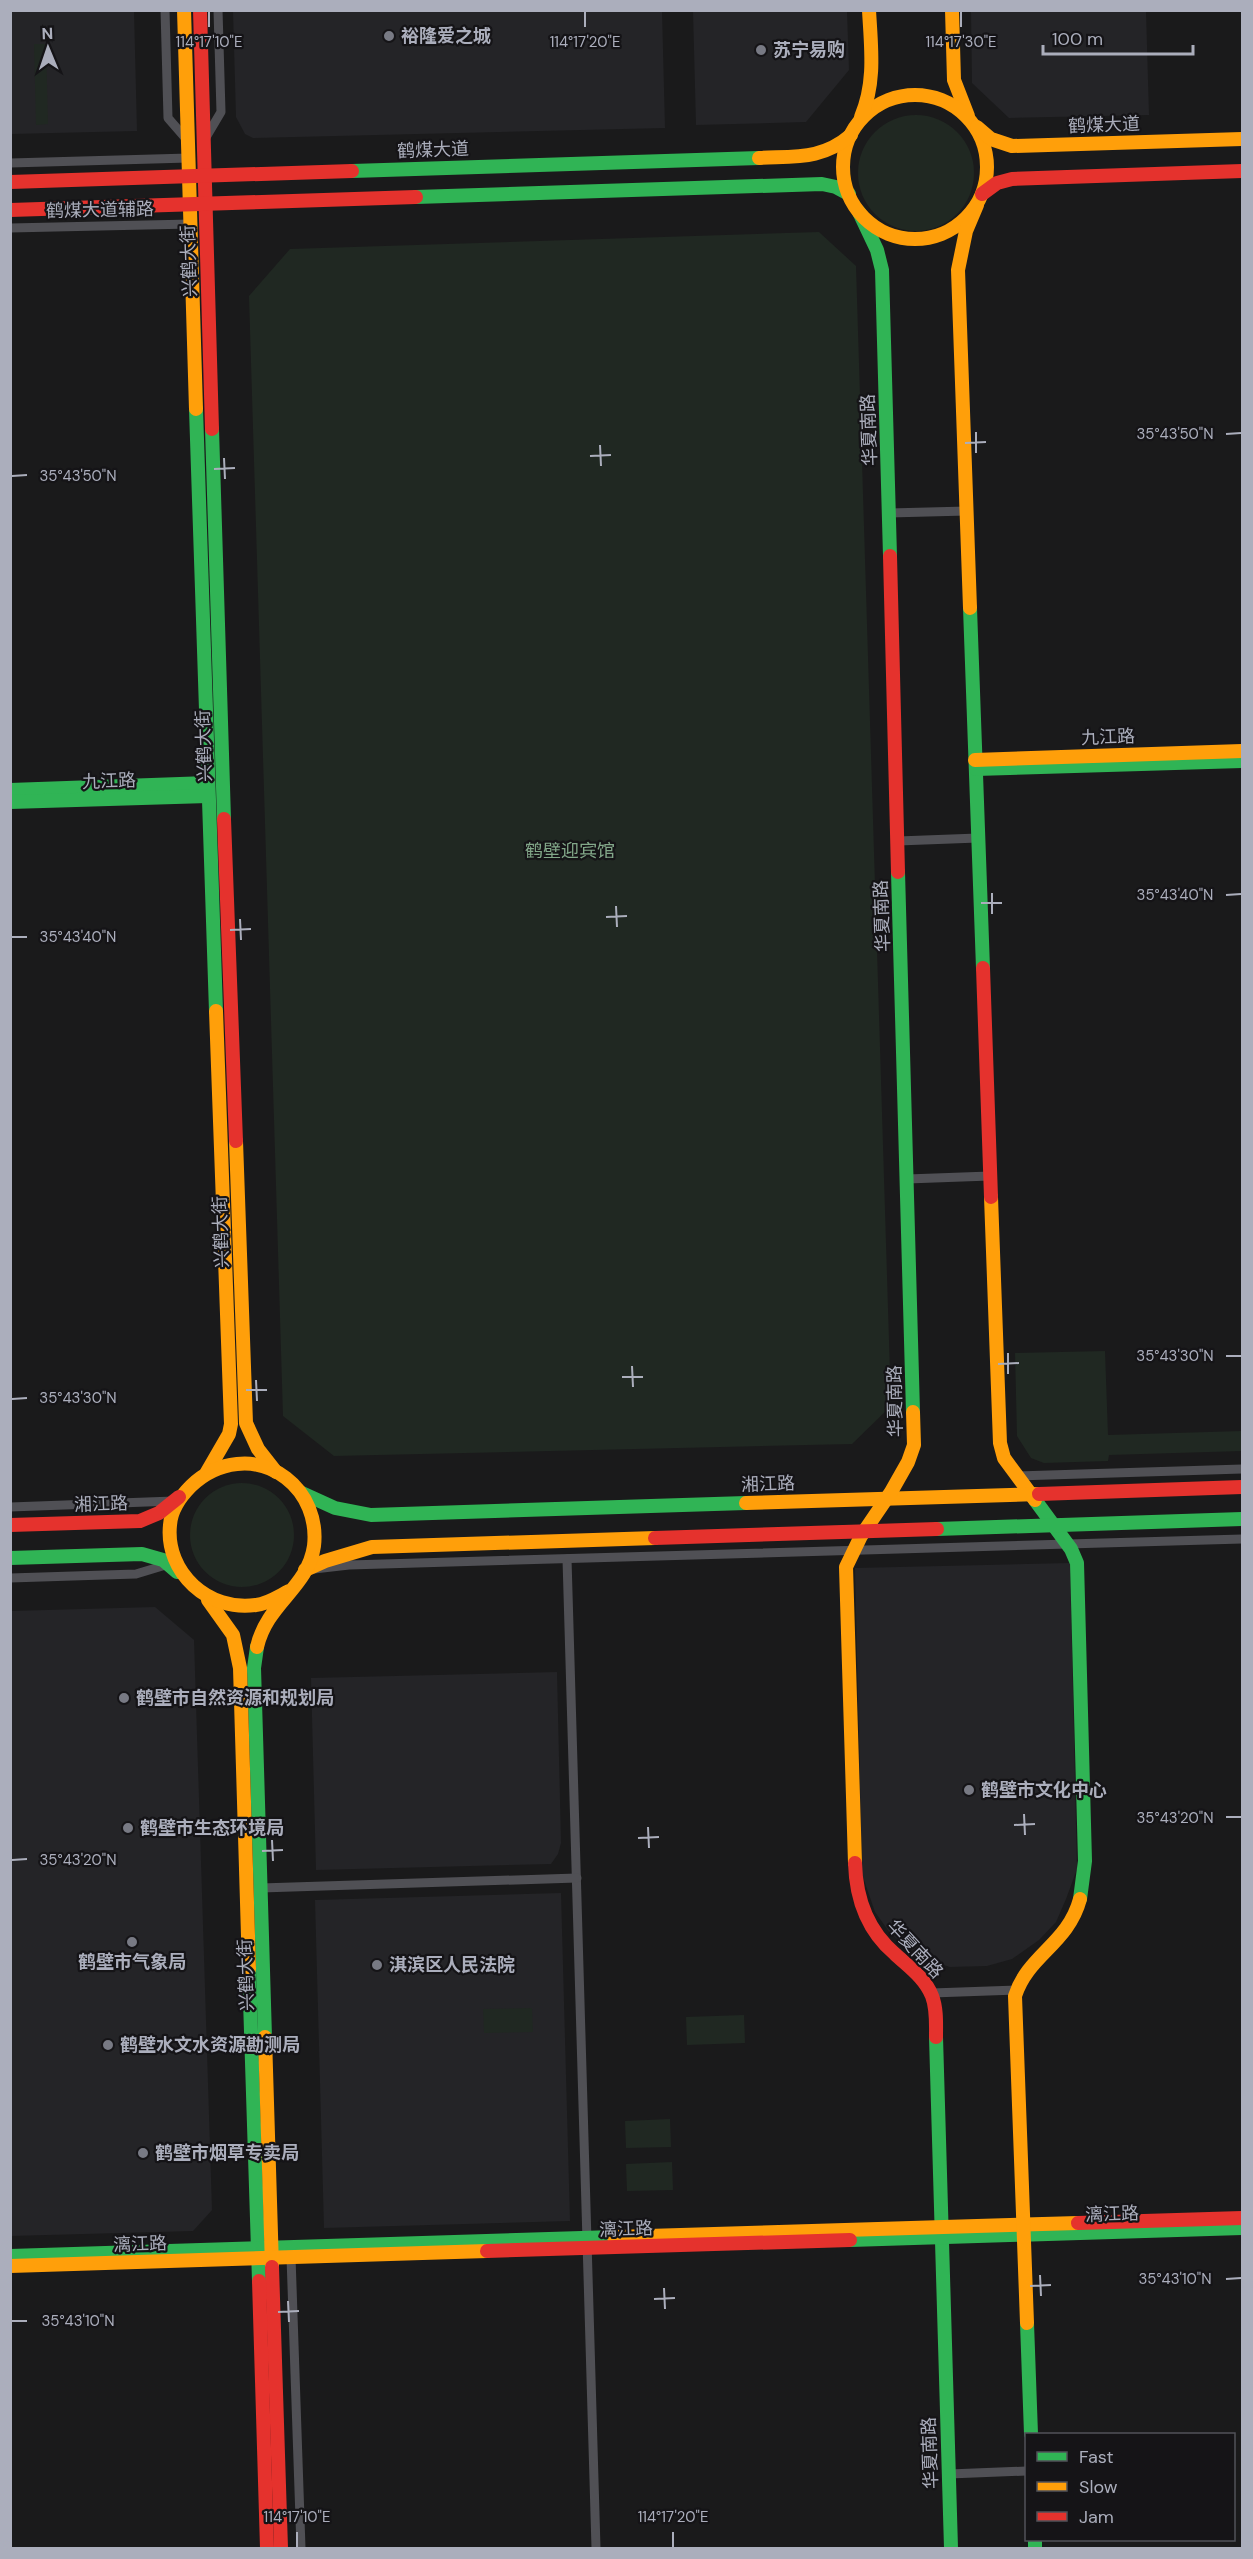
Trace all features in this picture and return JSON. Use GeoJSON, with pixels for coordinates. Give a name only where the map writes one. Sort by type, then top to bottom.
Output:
{"type":"FeatureCollection","features":[{"type":"Feature","properties":{"kind":"main road","name":"兴鹤大街"},"geometry":{"type":"LineString","coordinates":[[184,10],[208,790],[231,1424],[229,1434],[207,1472]]}},
{"type":"Feature","properties":{"kind":"main road","name":"兴鹤大街"},"geometry":{"type":"LineString","coordinates":[[200,10],[220,695],[246,1424],[252,1441],[262,1457],[276,1472]]}},
{"type":"Feature","properties":{"kind":"main road"},"geometry":{"type":"LineString","coordinates":[[869,10],[871,87],[868,105],[845,152],[843,171],[849,194],[859,212],[880,230],[891,235],[915,239],[928,238],[951,230],[961,223],[980,199],[998,183],[1012,179],[1242,171]]}},
{"type":"Feature","properties":{"kind":"main road"},"geometry":{"type":"LineString","coordinates":[[952,10],[954,80],[972,124]]}},
{"type":"Feature","properties":{"kind":"main road","name":"鹤煤大道"},"geometry":{"type":"LineString","coordinates":[[10,182],[807,156],[826,154],[835,149],[866,116],[884,103],[916,96],[948,104],[991,139],[1012,146],[1242,139]]}},
{"type":"Feature","properties":{"kind":"main road","name":"鹤煤大道"},"geometry":{"type":"LineString","coordinates":[[972,124],[984,146],[987,158],[987,170],[980,199]]}},
{"type":"Feature","properties":{"kind":"main road"},"geometry":{"type":"LineString","coordinates":[[10,210],[822,184],[836,187],[849,194]]}},
{"type":"Feature","properties":{"kind":"main road"},"geometry":{"type":"LineString","coordinates":[[980,199],[964,239],[958,270],[1000,1443],[1004,1458],[1068,1545],[1077,1563],[1085,1861],[1084,1885],[1077,1911],[1065,1932],[1028,1968],[1018,1983],[1017,1990],[1031,2433]]}},
{"type":"Feature","properties":{"kind":"main road","name":"华夏南路"},"geometry":{"type":"LineString","coordinates":[[859,212],[877,250],[882,270],[914,1445],[910,1459],[888,1498],[853,1551],[846,1567],[856,1887],[865,1916],[873,1930],[889,1949],[925,1980],[932,1993],[934,2006],[951,2548]]}},
{"type":"Feature","properties":{"kind":"main road","name":"九江路"},"geometry":{"type":"LineString","coordinates":[[976,764],[1242,751]]}},
{"type":"Feature","properties":{"kind":"main road","name":"九江路"},"geometry":{"type":"LineString","coordinates":[[976,764],[1242,761]]}},
{"type":"Feature","properties":{"kind":"main road","name":"九江路"},"geometry":{"type":"LineString","coordinates":[[10,790],[208,790]]}},
{"type":"Feature","properties":{"kind":"main road","name":"九江路"},"geometry":{"type":"LineString","coordinates":[[10,802],[208,790]]}},
{"type":"Feature","properties":{"kind":"main road"},"geometry":{"type":"LineString","coordinates":[[10,1558],[142,1554],[164,1560],[206,1598],[227,1606],[249,1608],[270,1602],[289,1591],[305,1570],[312,1554],[315,1533],[310,1511],[300,1492],[276,1472],[257,1465],[236,1463],[207,1472],[178,1497],[173,1513],[170,1535],[173,1556],[182,1576]]}},
{"type":"Feature","properties":{"kind":"main road","name":"湘江路"},"geometry":{"type":"LineString","coordinates":[[300,1492],[319,1505],[371,1515],[1242,1487]]}},
{"type":"Feature","properties":{"kind":"main road","name":"湘江路"},"geometry":{"type":"LineString","coordinates":[[10,1525],[140,1521],[159,1513],[178,1497]]}},
{"type":"Feature","properties":{"kind":"main road"},"geometry":{"type":"LineString","coordinates":[[305,1570],[325,1561],[372,1547],[1242,1519]]}},
{"type":"Feature","properties":{"kind":"main road","name":"兴鹤大街"},"geometry":{"type":"LineString","coordinates":[[267,2548],[261,1888],[254,1668],[261,1632],[269,1616],[289,1591]]}},
{"type":"Feature","properties":{"kind":"main road","name":"兴鹤大街"},"geometry":{"type":"LineString","coordinates":[[206,1598],[233,1635],[240,1668],[265,2253],[281,2548]]}},
{"type":"Feature","properties":{"kind":"main road","name":"漓江路"},"geometry":{"type":"LineString","coordinates":[[10,2256],[265,2253],[941,2232],[1242,2218]]}},
{"type":"Feature","properties":{"kind":"main road","name":"漓江路"},"geometry":{"type":"LineString","coordinates":[[1024,2229],[1242,2228]]}},
{"type":"Feature","properties":{"kind":"main road","name":"漓江路"},"geometry":{"type":"LineString","coordinates":[[10,2266],[265,2253],[291,2257],[587,2243]]}},
{"type":"Feature","properties":{"kind":"street"},"geometry":{"type":"LineString","coordinates":[[165,10],[168,118],[188,141]]}},
{"type":"Feature","properties":{"kind":"street"},"geometry":{"type":"LineString","coordinates":[[204,141],[221,112],[218,10]]}},
{"type":"Feature","properties":{"kind":"street"},"geometry":{"type":"LineString","coordinates":[[10,164],[189,158]]}},
{"type":"Feature","properties":{"kind":"street","name":"鹤煤大道辅路"},"geometry":{"type":"LineString","coordinates":[[10,228],[191,224]]}},
{"type":"Feature","properties":{"kind":"street"},"geometry":{"type":"LineString","coordinates":[[889,513],[967,511]]}},
{"type":"Feature","properties":{"kind":"street"},"geometry":{"type":"LineString","coordinates":[[898,841],[978,838]]}},
{"type":"Feature","properties":{"kind":"street"},"geometry":{"type":"LineString","coordinates":[[907,1179],[990,1176]]}},
{"type":"Feature","properties":{"kind":"street"},"geometry":{"type":"LineString","coordinates":[[1017,1476],[1242,1469]]}},
{"type":"Feature","properties":{"kind":"street"},"geometry":{"type":"LineString","coordinates":[[10,1507],[178,1497]]}},
{"type":"Feature","properties":{"kind":"street"},"geometry":{"type":"LineString","coordinates":[[305,1570],[349,1566],[1242,1539]]}},
{"type":"Feature","properties":{"kind":"street"},"geometry":{"type":"LineString","coordinates":[[567,1559],[596,2548]]}},
{"type":"Feature","properties":{"kind":"street"},"geometry":{"type":"LineString","coordinates":[[10,1578],[136,1574],[169,1564]]}},
{"type":"Feature","properties":{"kind":"street"},"geometry":{"type":"LineString","coordinates":[[261,1888],[577,1878]]}},
{"type":"Feature","properties":{"kind":"street"},"geometry":{"type":"LineString","coordinates":[[932,1993],[1017,1990]]}},
{"type":"Feature","properties":{"kind":"street"},"geometry":{"type":"LineString","coordinates":[[291,2257],[301,2548]]}},
{"type":"Feature","properties":{"kind":"street"},"geometry":{"type":"LineString","coordinates":[[949,2474],[1025,2471]]}},
{"type":"Feature","properties":{"kind":"shaded area"},"geometry":{"type":"Polygon","coordinates":[[[10,11],[134,11],[137,131],[11,134],[10,11]]]}},
{"type":"Feature","properties":{"kind":"shaded area"},"geometry":{"type":"Polygon","coordinates":[[[233,11],[662,11],[665,128],[253,138],[245,134],[236,117],[233,11]]]}},
{"type":"Feature","properties":{"kind":"shaded area"},"geometry":{"type":"Polygon","coordinates":[[[693,11],[847,11],[849,70],[806,122],[696,125],[693,11]]]}},
{"type":"Feature","properties":{"kind":"shaded area"},"geometry":{"type":"Polygon","coordinates":[[[971,11],[1146,11],[1149,115],[1009,118],[972,83],[971,11]]]}},
{"type":"Feature","properties":{"kind":"shaded area"},"geometry":{"type":"Polygon","coordinates":[[[1070,1563],[1077,1869],[1056,1922],[1039,1940],[1012,1959],[987,1966],[950,1967],[929,1960],[907,1947],[890,1933],[875,1912],[862,1874],[855,1568],[1070,1563]]]}},
{"type":"Feature","properties":{"kind":"shaded area"},"geometry":{"type":"Polygon","coordinates":[[[155,1607],[194,1640],[212,2210],[193,2231],[11,2236],[11,1611],[155,1607]]]}},
{"type":"Feature","properties":{"kind":"shaded area"},"geometry":{"type":"Polygon","coordinates":[[[557,1672],[561,1843],[558,1854],[551,1864],[316,1870],[311,1678],[557,1672]]]}},
{"type":"Feature","properties":{"kind":"shaded area"},"geometry":{"type":"Polygon","coordinates":[[[561,1893],[570,2221],[324,2228],[315,1900],[561,1893]]]}},
{"type":"Feature","properties":{"kind":"green space"},"geometry":{"type":"Polygon","coordinates":[[[34,44],[46,44],[48,124],[36,125],[34,44]]]}},
{"type":"Feature","properties":{"kind":"green space"},"geometry":{"type":"Polygon","coordinates":[[[916,115],[938,119],[957,132],[970,151],[974,173],[970,195],[957,214],[938,227],[916,231],[894,227],[875,214],[862,195],[858,173],[862,151],[875,132],[894,119],[916,115]]]}},
{"type":"Feature","properties":{"kind":"green space","name":"鹤壁迎宾馆"},"geometry":{"type":"Polygon","coordinates":[[[819,232],[856,266],[891,1406],[852,1444],[334,1456],[283,1416],[249,296],[290,249],[819,232]]]}},
{"type":"Feature","properties":{"kind":"green space"},"geometry":{"type":"Polygon","coordinates":[[[1105,1351],[1108,1435],[1242,1431],[1242,1451],[1109,1455],[1108,1461],[1044,1463],[1031,1458],[1017,1436],[1015,1353],[1105,1351]]]}},
{"type":"Feature","properties":{"kind":"green space"},"geometry":{"type":"Polygon","coordinates":[[[242,1483],[262,1487],[279,1498],[290,1515],[294,1535],[290,1555],[279,1572],[262,1583],[242,1587],[222,1583],[205,1572],[194,1555],[190,1535],[194,1515],[205,1498],[222,1487],[242,1483]]]}},
{"type":"Feature","properties":{"kind":"green space"},"geometry":{"type":"Polygon","coordinates":[[[532,2008],[533,2032],[484,2033],[483,2009],[532,2008]]]}},
{"type":"Feature","properties":{"kind":"green space"},"geometry":{"type":"Polygon","coordinates":[[[744,2015],[745,2043],[687,2045],[686,2017],[744,2015]]]}},
{"type":"Feature","properties":{"kind":"green space"},"geometry":{"type":"Polygon","coordinates":[[[670,2119],[671,2147],[626,2148],[625,2121],[670,2119]]]}},
{"type":"Feature","properties":{"kind":"green space"},"geometry":{"type":"Polygon","coordinates":[[[672,2162],[673,2190],[627,2191],[626,2164],[672,2162]]]}},
{"type":"Feature","properties":{"kind":"traffic: fast"},"geometry":{"type":"LineString","coordinates":[[352,171],[759,158]]}},
{"type":"Feature","properties":{"kind":"traffic: fast"},"geometry":{"type":"LineString","coordinates":[[416,197],[822,184],[836,187],[849,194]]}},
{"type":"Feature","properties":{"kind":"traffic: fast"},"geometry":{"type":"LineString","coordinates":[[859,212],[877,250],[882,270],[890,556]]}},
{"type":"Feature","properties":{"kind":"traffic: fast"},"geometry":{"type":"LineString","coordinates":[[196,409],[216,1011]]}},
{"type":"Feature","properties":{"kind":"traffic: fast"},"geometry":{"type":"LineString","coordinates":[[212,429],[224,819]]}},
{"type":"Feature","properties":{"kind":"traffic: fast"},"geometry":{"type":"LineString","coordinates":[[970,608],[983,968]]}},
{"type":"Feature","properties":{"kind":"traffic: fast"},"geometry":{"type":"LineString","coordinates":[[976,769],[1242,761]]}},
{"type":"Feature","properties":{"kind":"traffic: fast"},"geometry":{"type":"LineString","coordinates":[[10,790],[208,783]]}},
{"type":"Feature","properties":{"kind":"traffic: fast"},"geometry":{"type":"LineString","coordinates":[[10,802],[208,796]]}},
{"type":"Feature","properties":{"kind":"traffic: fast"},"geometry":{"type":"LineString","coordinates":[[898,872],[913,1412]]}},
{"type":"Feature","properties":{"kind":"traffic: fast"},"geometry":{"type":"LineString","coordinates":[[302,1493],[335,1508],[371,1515],[746,1503]]}},
{"type":"Feature","properties":{"kind":"traffic: fast"},"geometry":{"type":"LineString","coordinates":[[1035,1500],[1071,1549],[1077,1563],[1085,1861],[1080,1899]]}},
{"type":"Feature","properties":{"kind":"traffic: fast"},"geometry":{"type":"LineString","coordinates":[[937,1529],[1242,1519]]}},
{"type":"Feature","properties":{"kind":"traffic: fast"},"geometry":{"type":"LineString","coordinates":[[10,1558],[142,1554],[163,1560],[177,1572]]}},
{"type":"Feature","properties":{"kind":"traffic: fast"},"geometry":{"type":"LineString","coordinates":[[257,1647],[254,1668],[265,2037]]}},
{"type":"Feature","properties":{"kind":"traffic: fast"},"geometry":{"type":"LineString","coordinates":[[249,1969],[259,2281]]}},
{"type":"Feature","properties":{"kind":"traffic: fast"},"geometry":{"type":"LineString","coordinates":[[936,2037],[951,2548]]}},
{"type":"Feature","properties":{"kind":"traffic: fast"},"geometry":{"type":"LineString","coordinates":[[850,2240],[1242,2228]]}},
{"type":"Feature","properties":{"kind":"traffic: fast"},"geometry":{"type":"LineString","coordinates":[[10,2256],[614,2237]]}},
{"type":"Feature","properties":{"kind":"traffic: fast"},"geometry":{"type":"LineString","coordinates":[[1027,2323],[1031,2433]]}},
{"type":"Feature","properties":{"kind":"traffic: fast"},"geometry":{"type":"LineString","coordinates":[[1035,2541],[1035,2548]]}},
{"type":"Feature","properties":{"kind":"traffic: slow"},"geometry":{"type":"LineString","coordinates":[[184,10],[196,409]]}},
{"type":"Feature","properties":{"kind":"traffic: slow"},"geometry":{"type":"LineString","coordinates":[[861,117],[871,78],[869,10]]}},
{"type":"Feature","properties":{"kind":"traffic: slow"},"geometry":{"type":"LineString","coordinates":[[952,10],[954,80],[968,116]]}},
{"type":"Feature","properties":{"kind":"traffic: slow"},"geometry":{"type":"LineString","coordinates":[[915,95],[942,101],[955,107],[966,116],[975,127],[981,140],[987,167],[981,194],[975,207],[966,218],[955,227],[942,233],[915,239],[888,233],[875,227],[864,218],[855,207],[849,194],[843,167],[849,140],[855,127],[864,116],[875,107],[888,101],[915,95]]}},
{"type":"Feature","properties":{"kind":"traffic: slow"},"geometry":{"type":"LineString","coordinates":[[977,127],[991,139],[1012,146],[1242,139]]}},
{"type":"Feature","properties":{"kind":"traffic: slow"},"geometry":{"type":"LineString","coordinates":[[759,158],[819,153],[851,135]]}},
{"type":"Feature","properties":{"kind":"traffic: slow"},"geometry":{"type":"LineString","coordinates":[[970,608],[958,270],[966,231],[977,205]]}},
{"type":"Feature","properties":{"kind":"traffic: slow"},"geometry":{"type":"LineString","coordinates":[[975,760],[1242,751]]}},
{"type":"Feature","properties":{"kind":"traffic: slow"},"geometry":{"type":"LineString","coordinates":[[207,1472],[229,1434],[231,1424],[216,1011]]}},
{"type":"Feature","properties":{"kind":"traffic: slow"},"geometry":{"type":"LineString","coordinates":[[236,1141],[246,1423],[258,1449],[276,1472]]}},
{"type":"Feature","properties":{"kind":"traffic: slow"},"geometry":{"type":"LineString","coordinates":[[991,1197],[1000,1443],[1004,1458],[1035,1500]]}},
{"type":"Feature","properties":{"kind":"traffic: slow"},"geometry":{"type":"LineString","coordinates":[[855,1863],[846,1567],[861,1536],[908,1462],[914,1445],[913,1412]]}},
{"type":"Feature","properties":{"kind":"traffic: slow"},"geometry":{"type":"LineString","coordinates":[[257,1647],[269,1619],[296,1585],[310,1561],[315,1536],[309,1508],[293,1484],[262,1466],[250,1464],[225,1466],[201,1478],[191,1486],[180,1499],[172,1514],[170,1543],[175,1559],[194,1586],[222,1602],[239,1606],[260,1604],[289,1591]]}},
{"type":"Feature","properties":{"kind":"traffic: slow"},"geometry":{"type":"LineString","coordinates":[[746,1503],[1039,1494]]}},
{"type":"Feature","properties":{"kind":"traffic: slow"},"geometry":{"type":"LineString","coordinates":[[305,1570],[325,1561],[372,1547],[655,1538]]}},
{"type":"Feature","properties":{"kind":"traffic: slow"},"geometry":{"type":"LineString","coordinates":[[208,1600],[233,1635],[240,1668],[249,1969]]}},
{"type":"Feature","properties":{"kind":"traffic: slow"},"geometry":{"type":"LineString","coordinates":[[1027,2323],[1015,1996],[1029,1970],[1067,1927],[1080,1899]]}},
{"type":"Feature","properties":{"kind":"traffic: slow"},"geometry":{"type":"LineString","coordinates":[[265,2037],[272,2267]]}},
{"type":"Feature","properties":{"kind":"traffic: slow"},"geometry":{"type":"LineString","coordinates":[[614,2237],[1078,2223]]}},
{"type":"Feature","properties":{"kind":"traffic: slow"},"geometry":{"type":"LineString","coordinates":[[10,2266],[487,2251]]}},
{"type":"Feature","properties":{"kind":"traffic: jam"},"geometry":{"type":"LineString","coordinates":[[200,10],[212,429]]}},
{"type":"Feature","properties":{"kind":"traffic: jam"},"geometry":{"type":"LineString","coordinates":[[10,182],[352,171]]}},
{"type":"Feature","properties":{"kind":"traffic: jam"},"geometry":{"type":"LineString","coordinates":[[982,194],[997,183],[1012,179],[1242,171]]}},
{"type":"Feature","properties":{"kind":"traffic: jam"},"geometry":{"type":"LineString","coordinates":[[10,210],[416,197]]}},
{"type":"Feature","properties":{"kind":"traffic: jam"},"geometry":{"type":"LineString","coordinates":[[890,556],[898,872]]}},
{"type":"Feature","properties":{"kind":"traffic: jam"},"geometry":{"type":"LineString","coordinates":[[224,819],[236,1141]]}},
{"type":"Feature","properties":{"kind":"traffic: jam"},"geometry":{"type":"LineString","coordinates":[[983,968],[991,1197]]}},
{"type":"Feature","properties":{"kind":"traffic: jam"},"geometry":{"type":"LineString","coordinates":[[1039,1494],[1242,1487]]}},
{"type":"Feature","properties":{"kind":"traffic: jam"},"geometry":{"type":"LineString","coordinates":[[10,1525],[140,1521],[159,1513],[179,1497]]}},
{"type":"Feature","properties":{"kind":"traffic: jam"},"geometry":{"type":"LineString","coordinates":[[655,1538],[937,1529]]}},
{"type":"Feature","properties":{"kind":"traffic: jam"},"geometry":{"type":"LineString","coordinates":[[855,1863],[861,1902],[871,1925],[886,1945],[921,1978],[932,1996],[936,2037]]}},
{"type":"Feature","properties":{"kind":"traffic: jam"},"geometry":{"type":"LineString","coordinates":[[1078,2223],[1242,2218]]}},
{"type":"Feature","properties":{"kind":"traffic: jam"},"geometry":{"type":"LineString","coordinates":[[487,2251],[850,2240]]}},
{"type":"Feature","properties":{"kind":"traffic: jam"},"geometry":{"type":"LineString","coordinates":[[272,2267],[281,2548]]}},
{"type":"Feature","properties":{"kind":"traffic: jam"},"geometry":{"type":"LineString","coordinates":[[259,2281],[267,2548]]}},
{"type":"Feature","properties":{"kind":"place","name":"裕隆爱之城"},"geometry":{"type":"Point","coordinates":[389,36]}},
{"type":"Feature","properties":{"kind":"place","name":"苏宁易购"},"geometry":{"type":"Point","coordinates":[761,50]}},
{"type":"Feature","properties":{"kind":"place","name":"鹤壁市自然资源和规划局"},"geometry":{"type":"Point","coordinates":[124,1698]}},
{"type":"Feature","properties":{"kind":"place","name":"鹤壁市文化中心"},"geometry":{"type":"Point","coordinates":[969,1790]}},
{"type":"Feature","properties":{"kind":"place","name":"鹤壁市生态环境局"},"geometry":{"type":"Point","coordinates":[128,1828]}},
{"type":"Feature","properties":{"kind":"place","name":"鹤壁市气象局"},"geometry":{"type":"Point","coordinates":[132,1942]}},
{"type":"Feature","properties":{"kind":"place","name":"淇滨区人民法院"},"geometry":{"type":"Point","coordinates":[377,1965]}},
{"type":"Feature","properties":{"kind":"place","name":"鹤壁水文水资源勘测局"},"geometry":{"type":"Point","coordinates":[108,2045]}},
{"type":"Feature","properties":{"kind":"place","name":"鹤壁市烟草专卖局"},"geometry":{"type":"Point","coordinates":[143,2153]}}]}
